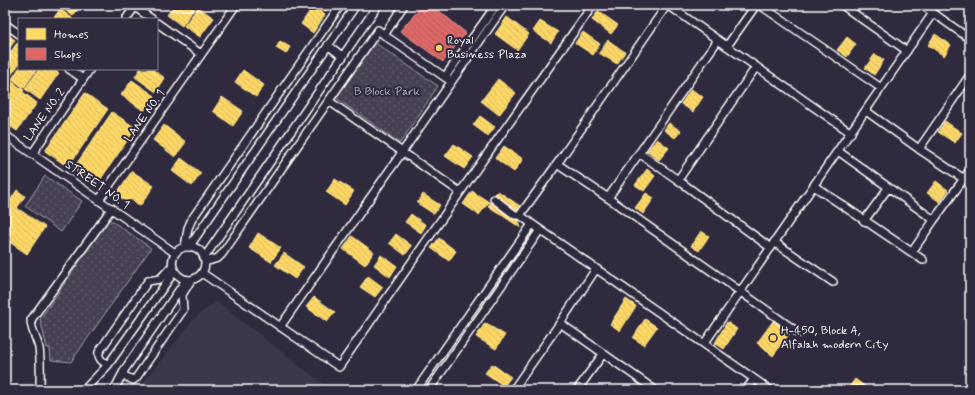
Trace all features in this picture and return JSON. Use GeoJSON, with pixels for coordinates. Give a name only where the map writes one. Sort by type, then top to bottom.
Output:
{"type":"FeatureCollection","features":[{"type":"Feature","properties":{"kind":"street","name":"LANE NO. 1"},"geometry":{"type":"LineString","coordinates":[[99,200],[236,5]]}},
{"type":"Feature","properties":{"kind":"street"},"geometry":{"type":"LineString","coordinates":[[187,247],[188,228],[192,219],[339,5]]}},
{"type":"Feature","properties":{"kind":"street"},"geometry":{"type":"LineString","coordinates":[[356,5],[187,247],[175,253],[172,262],[173,269],[177,276],[188,280],[195,279],[202,274],[205,260],[378,5]]}},
{"type":"Feature","properties":{"kind":"street"},"geometry":{"type":"LineString","coordinates":[[384,35],[404,5]]}},
{"type":"Feature","properties":{"kind":"street"},"geometry":{"type":"LineString","coordinates":[[280,327],[402,151],[496,5]]}},
{"type":"Feature","properties":{"kind":"street"},"geometry":{"type":"LineString","coordinates":[[448,79],[505,5]]}},
{"type":"Feature","properties":{"kind":"street"},"geometry":{"type":"LineString","coordinates":[[202,274],[339,367],[460,192],[593,5]]}},
{"type":"Feature","properties":{"kind":"street"},"geometry":{"type":"LineString","coordinates":[[520,215],[668,5],[850,133]]}},
{"type":"Feature","properties":{"kind":"street"},"geometry":{"type":"LineString","coordinates":[[728,46],[756,5]]}},
{"type":"Feature","properties":{"kind":"street"},"geometry":{"type":"LineString","coordinates":[[760,5],[881,88]]}},
{"type":"Feature","properties":{"kind":"street"},"geometry":{"type":"LineString","coordinates":[[842,5],[907,51]]}},
{"type":"Feature","properties":{"kind":"street"},"geometry":{"type":"LineString","coordinates":[[922,5],[970,39]]}},
{"type":"Feature","properties":{"kind":"street"},"geometry":{"type":"LineString","coordinates":[[127,18],[134,6],[151,18]]}},
{"type":"Feature","properties":{"kind":"street"},"geometry":{"type":"LineString","coordinates":[[704,344],[933,13]]}},
{"type":"Feature","properties":{"kind":"street"},"geometry":{"type":"LineString","coordinates":[[5,24],[18,33]]}},
{"type":"Feature","properties":{"kind":"street"},"geometry":{"type":"LineString","coordinates":[[158,24],[201,54]]}},
{"type":"Feature","properties":{"kind":"street"},"geometry":{"type":"LineString","coordinates":[[205,260],[218,258],[222,254],[378,30],[448,79]]}},
{"type":"Feature","properties":{"kind":"street"},"geometry":{"type":"LineString","coordinates":[[608,198],[718,40]]}},
{"type":"Feature","properties":{"kind":"street"},"geometry":{"type":"LineString","coordinates":[[328,45],[343,56]]}},
{"type":"Feature","properties":{"kind":"street"},"geometry":{"type":"LineString","coordinates":[[678,180],[756,67]]}},
{"type":"Feature","properties":{"kind":"street"},"geometry":{"type":"LineString","coordinates":[[70,70],[83,79]]}},
{"type":"Feature","properties":{"kind":"street","name":"LANE NO. 2"},"geometry":{"type":"LineString","coordinates":[[32,154],[89,70]]}},
{"type":"Feature","properties":{"kind":"street"},"geometry":{"type":"LineString","coordinates":[[919,149],[970,75]]}},
{"type":"Feature","properties":{"kind":"street"},"geometry":{"type":"LineString","coordinates":[[329,101],[460,192]]}},
{"type":"Feature","properties":{"kind":"street"},"geometry":{"type":"LineString","coordinates":[[866,111],[964,179]]}},
{"type":"Feature","properties":{"kind":"street","name":"STREET NO. 1"},"geometry":{"type":"LineString","coordinates":[[5,135],[175,253]]}},
{"type":"Feature","properties":{"kind":"street"},"geometry":{"type":"LineString","coordinates":[[838,151],[934,220]]}},
{"type":"Feature","properties":{"kind":"street"},"geometry":{"type":"LineString","coordinates":[[639,153],[773,245],[833,282]]}},
{"type":"Feature","properties":{"kind":"street"},"geometry":{"type":"LineString","coordinates":[[557,164],[608,198],[799,333]]}},
{"type":"Feature","properties":{"kind":"street"},"geometry":{"type":"LineString","coordinates":[[912,252],[970,170]]}},
{"type":"Feature","properties":{"kind":"street"},"geometry":{"type":"LineString","coordinates":[[814,186],[923,260]]}},
{"type":"Feature","properties":{"kind":"street"},"geometry":{"type":"LineString","coordinates":[[864,220],[888,188]]}},
{"type":"Feature","properties":{"kind":"street"},"geometry":{"type":"LineString","coordinates":[[494,199],[515,214],[520,215],[770,390]]}},
{"type":"Feature","properties":{"kind":"street"},"geometry":{"type":"LineString","coordinates":[[40,390],[40,352],[31,320],[112,208]]}},
{"type":"Feature","properties":{"kind":"street"},"geometry":{"type":"LineString","coordinates":[[416,390],[532,224]]}},
{"type":"Feature","properties":{"kind":"street"},"geometry":{"type":"LineString","coordinates":[[429,390],[540,230]]}},
{"type":"Feature","properties":{"kind":"street"},"geometry":{"type":"LineString","coordinates":[[187,247],[198,250],[205,260]]}},
{"type":"Feature","properties":{"kind":"street"},"geometry":{"type":"LineString","coordinates":[[84,390],[108,365],[173,269]]}},
{"type":"Feature","properties":{"kind":"street"},"geometry":{"type":"LineString","coordinates":[[108,365],[98,357],[99,352],[148,281],[160,279],[173,269]]}},
{"type":"Feature","properties":{"kind":"street"},"geometry":{"type":"LineString","coordinates":[[513,390],[596,269]]}},
{"type":"Feature","properties":{"kind":"street"},"geometry":{"type":"LineString","coordinates":[[122,375],[133,380],[136,378],[183,310],[182,295],[188,280]]}},
{"type":"Feature","properties":{"kind":"street"},"geometry":{"type":"LineString","coordinates":[[114,390],[122,375],[188,280]]}},
{"type":"Feature","properties":{"kind":"street"},"geometry":{"type":"LineString","coordinates":[[560,323],[655,390]]}},
{"type":"Feature","properties":{"kind":"street"},"geometry":{"type":"LineString","coordinates":[[577,390],[603,354]]}},
{"type":"Feature","properties":{"kind":"street"},"geometry":{"type":"LineString","coordinates":[[746,390],[754,379]]}},
{"type":"Feature","properties":{"kind":"shaded area"},"geometry":{"type":"Polygon","coordinates":[[[216,301],[331,390],[137,390],[195,318],[216,301]]]}},
{"type":"Feature","properties":{"kind":"green space","name":"B Block Park"},"geometry":{"type":"Polygon","coordinates":[[[375,43],[438,86],[400,143],[336,98],[375,43]]]}},
{"type":"Feature","properties":{"kind":"green space"},"geometry":{"type":"Polygon","coordinates":[[[45,176],[82,201],[61,232],[25,206],[45,176]]]}},
{"type":"Feature","properties":{"kind":"green space"},"geometry":{"type":"Polygon","coordinates":[[[109,219],[151,248],[71,362],[51,360],[50,348],[47,348],[40,319],[109,219]]]}},
{"type":"Feature","properties":{"kind":"building: Homes"},"geometry":{"type":"Polygon","coordinates":[[[63,5],[81,5],[73,16],[61,7],[63,5]]]}},
{"type":"Feature","properties":{"kind":"building: Homes"},"geometry":{"type":"Polygon","coordinates":[[[174,5],[196,6],[182,26],[167,15],[174,5]]]}},
{"type":"Feature","properties":{"kind":"building: Homes"},"geometry":{"type":"Polygon","coordinates":[[[248,5],[258,5],[255,10],[248,5]]]}},
{"type":"Feature","properties":{"kind":"building: Homes"},"geometry":{"type":"Polygon","coordinates":[[[318,5],[322,5],[327,9],[325,12],[317,7],[318,5]]]}},
{"type":"Feature","properties":{"kind":"building: Homes"},"geometry":{"type":"Polygon","coordinates":[[[313,6],[325,15],[313,33],[301,24],[313,6]]]}},
{"type":"Feature","properties":{"kind":"building: Homes"},"geometry":{"type":"Polygon","coordinates":[[[198,7],[214,18],[200,37],[184,26],[198,7]]]}},
{"type":"Feature","properties":{"kind":"building: Homes"},"geometry":{"type":"Polygon","coordinates":[[[60,9],[72,18],[54,18],[60,9]]]}},
{"type":"Feature","properties":{"kind":"building: Homes"},"geometry":{"type":"Polygon","coordinates":[[[598,11],[618,25],[611,34],[592,20],[598,11]]]}},
{"type":"Feature","properties":{"kind":"building: Homes"},"geometry":{"type":"Polygon","coordinates":[[[507,17],[529,34],[517,50],[495,34],[507,17]]]}},
{"type":"Feature","properties":{"kind":"building: Homes"},"geometry":{"type":"Polygon","coordinates":[[[540,21],[558,32],[551,43],[533,31],[540,21]]]}},
{"type":"Feature","properties":{"kind":"building: Homes"},"geometry":{"type":"Polygon","coordinates":[[[583,32],[600,44],[593,55],[575,43],[583,32]]]}},
{"type":"Feature","properties":{"kind":"building: Homes"},"geometry":{"type":"Polygon","coordinates":[[[5,33],[15,40],[5,55],[5,33]]]}},
{"type":"Feature","properties":{"kind":"building: Homes"},"geometry":{"type":"Polygon","coordinates":[[[935,34],[951,45],[944,56],[928,45],[935,34]]]}},
{"type":"Feature","properties":{"kind":"building: Homes"},"geometry":{"type":"Polygon","coordinates":[[[847,37],[856,44],[847,57],[837,50],[847,37]]]}},
{"type":"Feature","properties":{"kind":"building: Homes"},"geometry":{"type":"Polygon","coordinates":[[[608,40],[625,52],[617,64],[599,53],[608,40]]]}},
{"type":"Feature","properties":{"kind":"building: Homes"},"geometry":{"type":"Polygon","coordinates":[[[280,41],[290,47],[286,54],[276,48],[280,41]]]}},
{"type":"Feature","properties":{"kind":"building: Homes"},"geometry":{"type":"Polygon","coordinates":[[[17,43],[18,65],[9,78],[5,75],[5,60],[17,43]]]}},
{"type":"Feature","properties":{"kind":"building: Homes"},"geometry":{"type":"Polygon","coordinates":[[[875,54],[884,60],[874,75],[865,68],[875,54]]]}},
{"type":"Feature","properties":{"kind":"building: Homes"},"geometry":{"type":"Polygon","coordinates":[[[18,70],[36,70],[24,88],[12,79],[18,70]]]}},
{"type":"Feature","properties":{"kind":"building: Homes"},"geometry":{"type":"Polygon","coordinates":[[[38,70],[54,70],[59,73],[40,100],[25,89],[38,70]]]}},
{"type":"Feature","properties":{"kind":"building: Homes"},"geometry":{"type":"Polygon","coordinates":[[[139,70],[153,70],[165,78],[156,92],[135,77],[139,70]]]}},
{"type":"Feature","properties":{"kind":"building: Homes"},"geometry":{"type":"Polygon","coordinates":[[[243,70],[264,85],[256,97],[235,82],[243,70]]]}},
{"type":"Feature","properties":{"kind":"building: Homes"},"geometry":{"type":"Polygon","coordinates":[[[498,79],[516,93],[499,115],[481,101],[498,79]]]}},
{"type":"Feature","properties":{"kind":"building: Homes"},"geometry":{"type":"Polygon","coordinates":[[[9,80],[24,90],[5,116],[5,86],[9,80]]]}},
{"type":"Feature","properties":{"kind":"building: Homes"},"geometry":{"type":"Polygon","coordinates":[[[132,80],[155,96],[144,111],[121,95],[132,80]]]}},
{"type":"Feature","properties":{"kind":"building: Homes"},"geometry":{"type":"Polygon","coordinates":[[[691,89],[703,97],[693,112],[681,104],[691,89]]]}},
{"type":"Feature","properties":{"kind":"building: Homes"},"geometry":{"type":"Polygon","coordinates":[[[23,92],[37,103],[17,131],[5,123],[5,118],[23,92]]]}},
{"type":"Feature","properties":{"kind":"building: Homes"},"geometry":{"type":"Polygon","coordinates":[[[85,93],[108,109],[68,167],[45,151],[85,93]]]}},
{"type":"Feature","properties":{"kind":"building: Homes"},"geometry":{"type":"Polygon","coordinates":[[[222,97],[243,111],[233,126],[213,111],[222,97]]]}},
{"type":"Feature","properties":{"kind":"building: Homes"},"geometry":{"type":"Polygon","coordinates":[[[112,112],[136,128],[96,186],[73,169],[112,112]]]}},
{"type":"Feature","properties":{"kind":"building: Homes"},"geometry":{"type":"Polygon","coordinates":[[[480,116],[495,127],[488,136],[473,125],[480,116]]]}},
{"type":"Feature","properties":{"kind":"building: Homes"},"geometry":{"type":"Polygon","coordinates":[[[945,121],[962,133],[955,143],[938,132],[945,121]]]}},
{"type":"Feature","properties":{"kind":"building: Homes"},"geometry":{"type":"Polygon","coordinates":[[[669,123],[681,131],[675,138],[664,130],[669,123]]]}},
{"type":"Feature","properties":{"kind":"building: Homes"},"geometry":{"type":"Polygon","coordinates":[[[164,125],[186,142],[175,157],[153,140],[164,125]]]}},
{"type":"Feature","properties":{"kind":"building: Homes"},"geometry":{"type":"Polygon","coordinates":[[[657,139],[669,148],[659,160],[647,151],[657,139]]]}},
{"type":"Feature","properties":{"kind":"building: Homes"},"geometry":{"type":"Polygon","coordinates":[[[454,144],[473,157],[464,169],[445,156],[454,144]]]}},
{"type":"Feature","properties":{"kind":"building: Homes"},"geometry":{"type":"Polygon","coordinates":[[[504,146],[523,159],[514,172],[495,158],[504,146]]]}},
{"type":"Feature","properties":{"kind":"building: Homes"},"geometry":{"type":"Polygon","coordinates":[[[181,158],[201,173],[192,186],[172,171],[181,158]]]}},
{"type":"Feature","properties":{"kind":"building: Homes"},"geometry":{"type":"Polygon","coordinates":[[[647,169],[655,176],[644,191],[635,185],[647,169]]]}},
{"type":"Feature","properties":{"kind":"building: Homes"},"geometry":{"type":"Polygon","coordinates":[[[132,171],[154,186],[140,206],[130,199],[127,202],[116,194],[132,171]]]}},
{"type":"Feature","properties":{"kind":"building: Homes"},"geometry":{"type":"Polygon","coordinates":[[[335,179],[354,191],[345,205],[326,192],[335,179]]]}},
{"type":"Feature","properties":{"kind":"building: Homes"},"geometry":{"type":"Polygon","coordinates":[[[936,181],[948,190],[940,202],[927,193],[936,181]]]}},
{"type":"Feature","properties":{"kind":"building: Homes"},"geometry":{"type":"Polygon","coordinates":[[[17,190],[25,196],[17,208],[45,227],[27,254],[5,239],[5,208],[17,190]]]}},
{"type":"Feature","properties":{"kind":"building: Homes"},"geometry":{"type":"Polygon","coordinates":[[[472,191],[489,202],[479,215],[463,204],[472,191]]]}},
{"type":"Feature","properties":{"kind":"building: Homes"},"geometry":{"type":"Polygon","coordinates":[[[498,191],[520,206],[517,210],[495,194],[498,191]]]}},
{"type":"Feature","properties":{"kind":"building: Homes"},"geometry":{"type":"Polygon","coordinates":[[[646,193],[654,198],[643,214],[635,208],[646,193]]]}},
{"type":"Feature","properties":{"kind":"building: Homes"},"geometry":{"type":"Polygon","coordinates":[[[423,194],[440,205],[434,214],[417,203],[423,194]]]}},
{"type":"Feature","properties":{"kind":"building: Homes"},"geometry":{"type":"Polygon","coordinates":[[[492,201],[518,219],[521,228],[488,206],[492,201]]]}},
{"type":"Feature","properties":{"kind":"building: Homes"},"geometry":{"type":"Polygon","coordinates":[[[411,214],[426,225],[421,233],[405,222],[411,214]]]}},
{"type":"Feature","properties":{"kind":"building: Homes"},"geometry":{"type":"Polygon","coordinates":[[[701,231],[709,236],[699,251],[691,246],[701,231]]]}},
{"type":"Feature","properties":{"kind":"building: Homes"},"geometry":{"type":"Polygon","coordinates":[[[258,233],[281,248],[271,262],[249,248],[258,233]]]}},
{"type":"Feature","properties":{"kind":"building: Homes"},"geometry":{"type":"Polygon","coordinates":[[[396,234],[412,246],[405,255],[389,243],[396,234]]]}},
{"type":"Feature","properties":{"kind":"building: Homes"},"geometry":{"type":"Polygon","coordinates":[[[352,236],[374,252],[365,265],[343,249],[352,236]]]}},
{"type":"Feature","properties":{"kind":"building: Homes"},"geometry":{"type":"Polygon","coordinates":[[[439,238],[456,251],[449,261],[431,248],[439,238]]]}},
{"type":"Feature","properties":{"kind":"building: Homes"},"geometry":{"type":"Polygon","coordinates":[[[284,253],[304,267],[295,279],[275,265],[284,253]]]}},
{"type":"Feature","properties":{"kind":"building: Homes"},"geometry":{"type":"Polygon","coordinates":[[[381,255],[397,266],[390,277],[374,265],[381,255]]]}},
{"type":"Feature","properties":{"kind":"building: Homes"},"geometry":{"type":"Polygon","coordinates":[[[368,276],[383,287],[375,297],[360,287],[368,276]]]}},
{"type":"Feature","properties":{"kind":"building: Homes"},"geometry":{"type":"Polygon","coordinates":[[[314,297],[335,312],[327,322],[306,307],[314,297]]]}},
{"type":"Feature","properties":{"kind":"building: Homes"},"geometry":{"type":"Polygon","coordinates":[[[626,299],[636,306],[620,331],[610,324],[626,299]]]}},
{"type":"Feature","properties":{"kind":"building: Homes"},"geometry":{"type":"Polygon","coordinates":[[[645,319],[657,327],[644,345],[633,338],[645,319]]]}},
{"type":"Feature","properties":{"kind":"building: Homes","name":"H-450, Block A, Alfalah modern City"},"geometry":{"type":"Polygon","coordinates":[[[773,321],[790,333],[773,356],[757,343],[773,321]]]}},
{"type":"Feature","properties":{"kind":"building: Homes"},"geometry":{"type":"Polygon","coordinates":[[[727,322],[737,329],[724,349],[715,343],[727,322]]]}},
{"type":"Feature","properties":{"kind":"building: Homes"},"geometry":{"type":"Polygon","coordinates":[[[485,323],[505,335],[496,349],[476,337],[485,323]]]}},
{"type":"Feature","properties":{"kind":"building: Homes"},"geometry":{"type":"Polygon","coordinates":[[[492,364],[511,377],[504,386],[485,373],[492,364]]]}},
{"type":"Feature","properties":{"kind":"building: Homes"},"geometry":{"type":"Polygon","coordinates":[[[855,379],[870,390],[847,390],[855,379]]]}},
{"type":"Feature","properties":{"kind":"building: Shops","name":"Royal Business Plaza"},"geometry":{"type":"Polygon","coordinates":[[[423,5],[432,5],[466,33],[443,62],[400,31],[423,5]]]}},
{"type":"Feature","properties":{"kind":"place","name":"Royal Business Plaza"},"geometry":{"type":"Point","coordinates":[439,48]}},
{"type":"Feature","properties":{"kind":"place","name":"H-450, Block A, Alfalah modern City"},"geometry":{"type":"Point","coordinates":[773,338]}}]}
